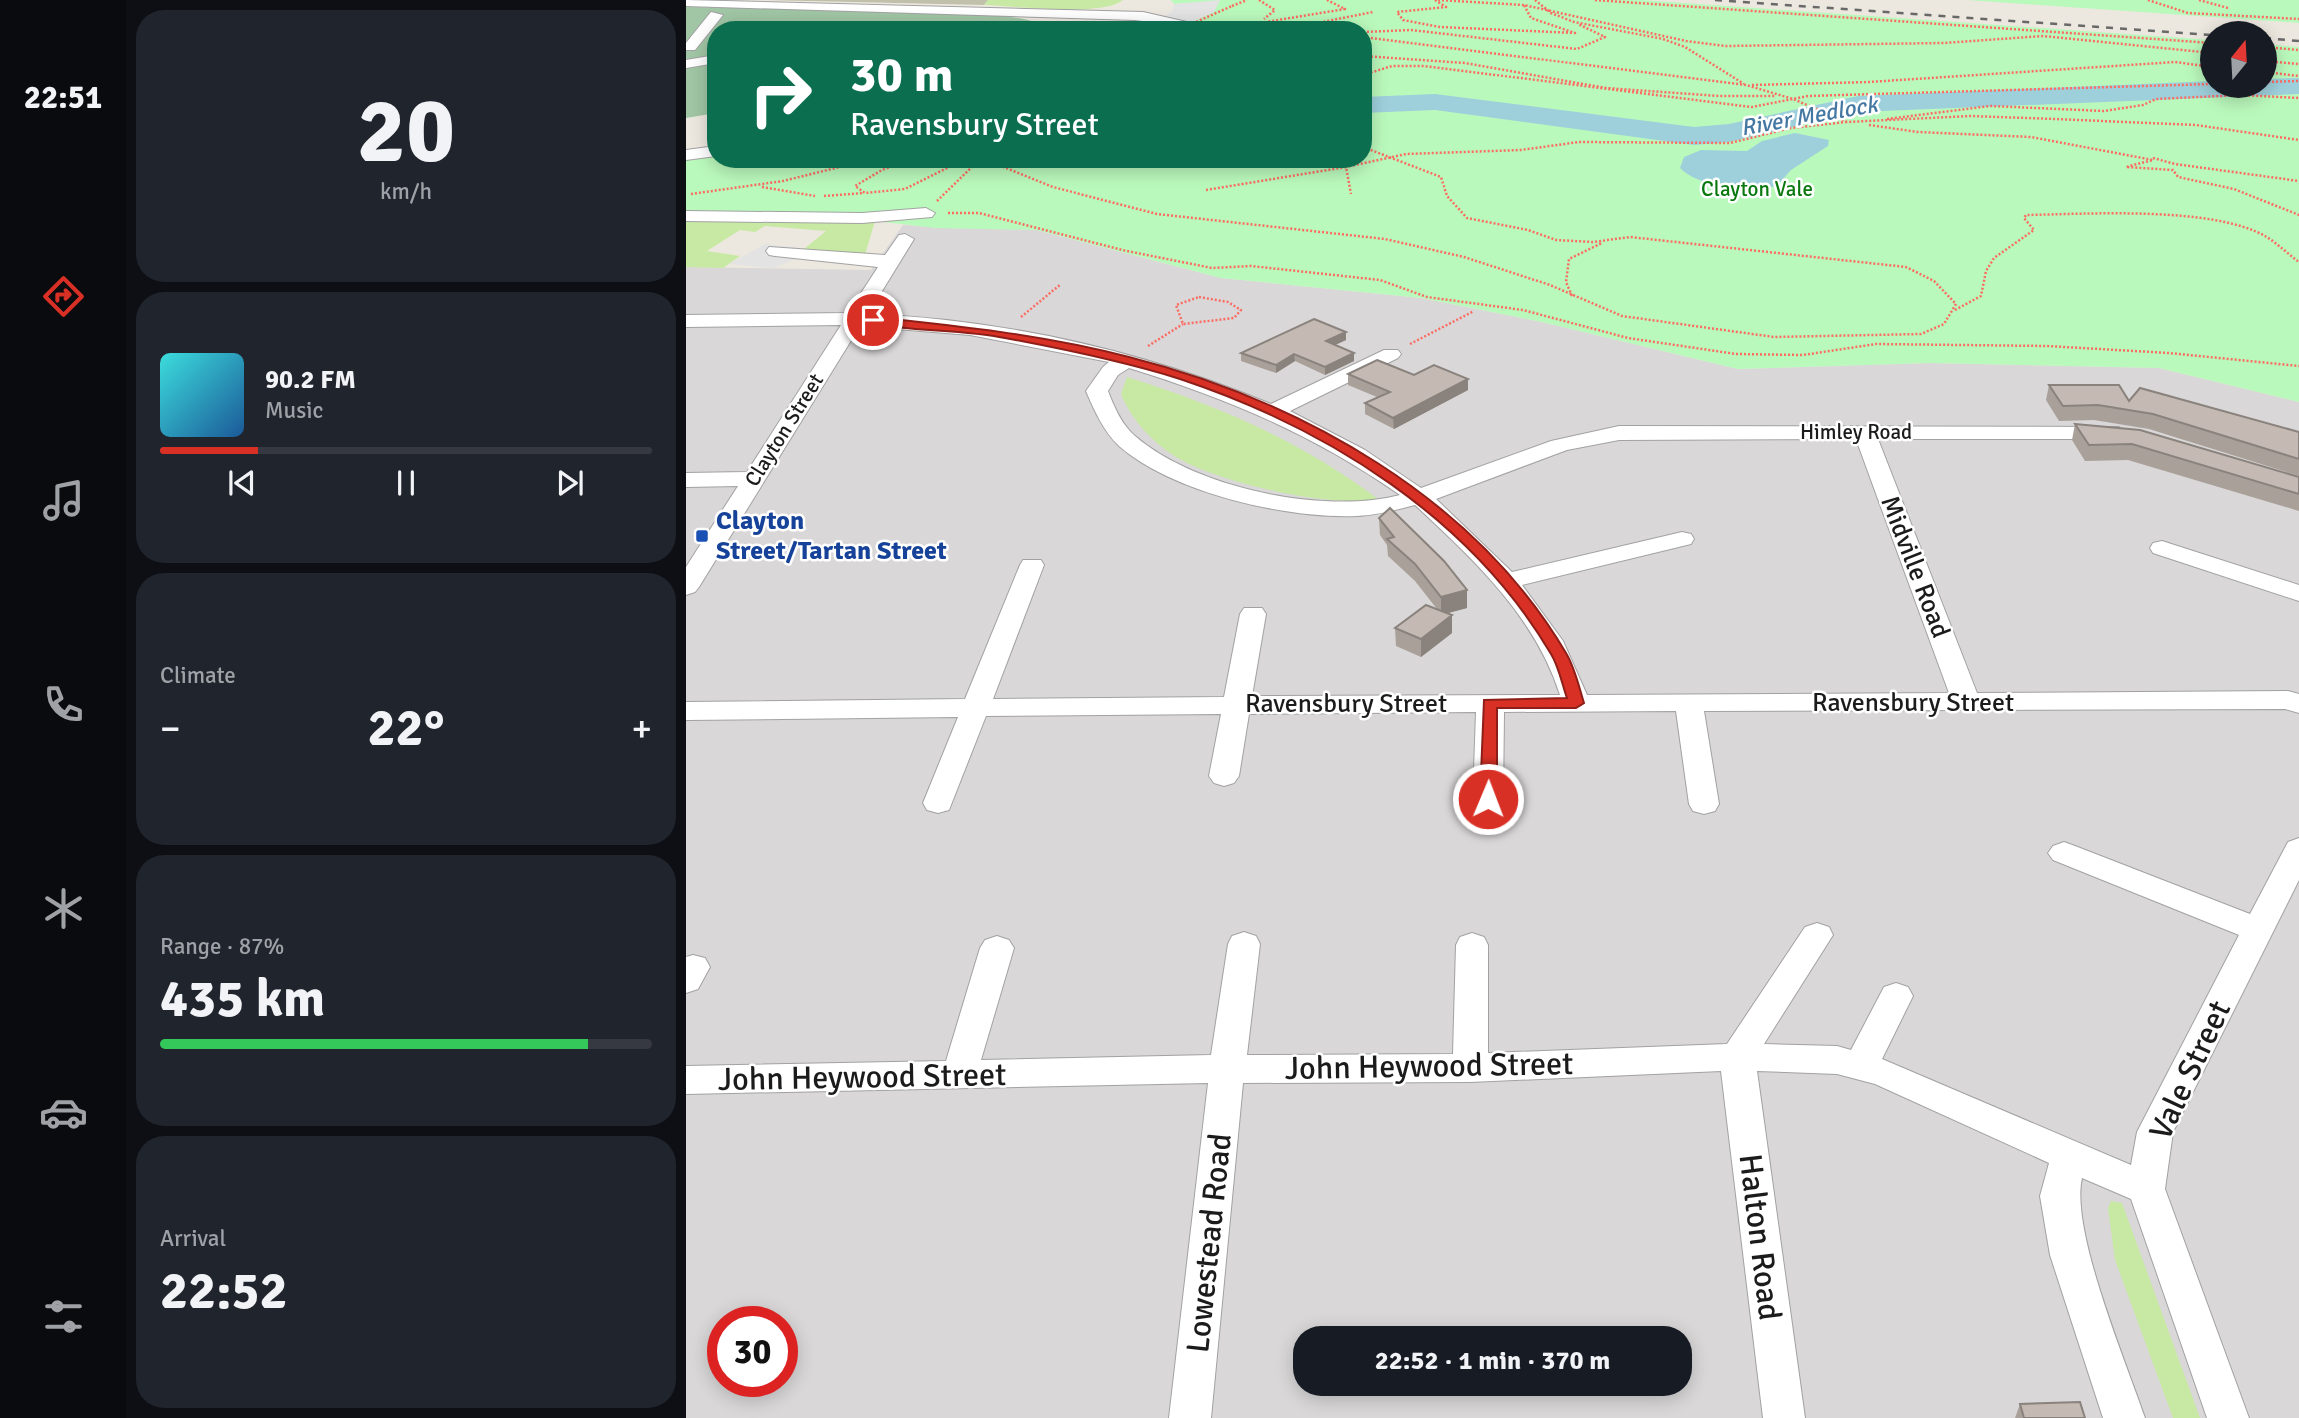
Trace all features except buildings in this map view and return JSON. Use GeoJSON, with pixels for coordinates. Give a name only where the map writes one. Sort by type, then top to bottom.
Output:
{"type":"FeatureCollection","features":[{"type":"Feature","properties":{"kind":"street"},"geometry":{"type":"LineString","coordinates":[[686,2],[1142,17],[1158,21]]}},
{"type":"Feature","properties":{"kind":"street"},"geometry":{"type":"LineString","coordinates":[[1134,21],[1142,17],[1150,3]]}},
{"type":"Feature","properties":{"kind":"street"},"geometry":{"type":"LineString","coordinates":[[711,21],[716,15]]}},
{"type":"Feature","properties":{"kind":"street"},"geometry":{"type":"LineString","coordinates":[[686,17],[774,16],[798,21]]}},
{"type":"Feature","properties":{"kind":"street"},"geometry":{"type":"LineString","coordinates":[[688,47],[707,25]]}},
{"type":"Feature","properties":{"kind":"street"},"geometry":{"type":"LineString","coordinates":[[688,47],[707,46]]}},
{"type":"Feature","properties":{"kind":"street"},"geometry":{"type":"LineString","coordinates":[[686,64],[707,60]]}},
{"type":"Feature","properties":{"kind":"street"},"geometry":{"type":"LineString","coordinates":[[686,155],[707,152]]}},
{"type":"Feature","properties":{"kind":"street"},"geometry":{"type":"LineString","coordinates":[[686,216],[862,218],[926,213]]}},
{"type":"Feature","properties":{"kind":"street","name":"Clayton Street"},"geometry":{"type":"LineString","coordinates":[[686,587],[905,239]]}},
{"type":"Feature","properties":{"kind":"street"},"geometry":{"type":"LineString","coordinates":[[775,251],[891,261]]}},
{"type":"Feature","properties":{"kind":"street"},"geometry":{"type":"LineString","coordinates":[[686,321],[853,320],[1002,334],[1127,360],[1186,377],[1273,411],[1348,451],[1417,496],[1459,530],[1506,581],[1560,655],[1576,703]]}},
{"type":"Feature","properties":{"kind":"street"},"geometry":{"type":"LineString","coordinates":[[1273,411],[1391,354]]}},
{"type":"Feature","properties":{"kind":"street","name":"Himley Road"},"geometry":{"type":"LineString","coordinates":[[1127,360],[1111,371],[1097,391],[1112,424],[1126,440],[1156,463],[1223,489],[1310,505],[1384,506],[1582,438],[1600,435],[2094,430],[2133,436]]}},
{"type":"Feature","properties":{"kind":"street","name":"Midville Road"},"geometry":{"type":"LineString","coordinates":[[1864,432],[1967,703]]}},
{"type":"Feature","properties":{"kind":"street"},"geometry":{"type":"LineString","coordinates":[[686,480],[753,479]]}},
{"type":"Feature","properties":{"kind":"street"},"geometry":{"type":"LineString","coordinates":[[1506,581],[1682,539]]}},
{"type":"Feature","properties":{"kind":"street"},"geometry":{"type":"LineString","coordinates":[[2162,548],[2299,593]]}},
{"type":"Feature","properties":{"kind":"street"},"geometry":{"type":"LineString","coordinates":[[938,803],[1032,565]]}},
{"type":"Feature","properties":{"kind":"street"},"geometry":{"type":"LineString","coordinates":[[1224,776],[1253,614]]}},
{"type":"Feature","properties":{"kind":"street","name":"Ravensbury Street"},"geometry":{"type":"LineString","coordinates":[[686,711],[1576,703],[2288,700],[2299,704]]}},
{"type":"Feature","properties":{"kind":"street"},"geometry":{"type":"LineString","coordinates":[[1689,703],[1704,804]]}},
{"type":"Feature","properties":{"kind":"street"},"geometry":{"type":"LineString","coordinates":[[1488,799],[1489,704]]}},
{"type":"Feature","properties":{"kind":"street","name":"Vale Street"},"geometry":{"type":"LineString","coordinates":[[2228,1418],[2146,1189],[2155,1132],[2299,849]]}},
{"type":"Feature","properties":{"kind":"street"},"geometry":{"type":"LineString","coordinates":[[2064,853],[2259,930]]}},
{"type":"Feature","properties":{"kind":"street"},"geometry":{"type":"LineString","coordinates":[[1737,1057],[1817,935]]}},
{"type":"Feature","properties":{"kind":"street","name":"Lowestead Road"},"geometry":{"type":"LineString","coordinates":[[1190,1418],[1227,1069],[1244,944]]}},
{"type":"Feature","properties":{"kind":"street"},"geometry":{"type":"LineString","coordinates":[[1470,1068],[1472,945]]}},
{"type":"Feature","properties":{"kind":"street"},"geometry":{"type":"LineString","coordinates":[[959,1076],[998,948]]}},
{"type":"Feature","properties":{"kind":"street"},"geometry":{"type":"LineString","coordinates":[[1861,1067],[1880,1023],[1896,996]]}},
{"type":"Feature","properties":{"kind":"street","name":"John Heywood Street"},"geometry":{"type":"LineString","coordinates":[[686,1080],[1227,1069],[1470,1068],[1737,1057],[1837,1060],[1884,1073],[2146,1189]]}},
{"type":"Feature","properties":{"kind":"street","name":"Halton Road"},"geometry":{"type":"LineString","coordinates":[[1737,1057],[1784,1418]]}},
{"type":"Feature","properties":{"kind":"street"},"geometry":{"type":"LineString","coordinates":[[2069,1157],[2059,1196],[2070,1255],[2124,1418]]}},
{"type":"Feature","properties":{"kind":"path"},"geometry":{"type":"LineString","coordinates":[[1192,21],[1247,0]]}},
{"type":"Feature","properties":{"kind":"path"},"geometry":{"type":"LineString","coordinates":[[1258,21],[1275,10],[1259,0]]}},
{"type":"Feature","properties":{"kind":"path"},"geometry":{"type":"LineString","coordinates":[[1327,0],[1359,15]]}},
{"type":"Feature","properties":{"kind":"path"},"geometry":{"type":"LineString","coordinates":[[1436,0],[1446,7],[1438,10],[1397,12],[1403,20],[1440,27],[1576,33],[1531,18],[1524,5]]}},
{"type":"Feature","properties":{"kind":"path"},"geometry":{"type":"LineString","coordinates":[[1436,0],[1524,5],[1686,41],[1726,46],[1944,43],[2043,36],[2200,52]]}},
{"type":"Feature","properties":{"kind":"path"},"geometry":{"type":"LineString","coordinates":[[1372,32],[1411,30],[1577,48],[1605,37],[1547,9],[1535,0]]}},
{"type":"Feature","properties":{"kind":"path"},"geometry":{"type":"LineString","coordinates":[[1595,0],[2200,42]]}},
{"type":"Feature","properties":{"kind":"path"},"geometry":{"type":"LineString","coordinates":[[2148,0],[2188,13],[2299,19]]}},
{"type":"Feature","properties":{"kind":"path"},"geometry":{"type":"LineString","coordinates":[[2199,0],[2228,8]]}},
{"type":"Feature","properties":{"kind":"path"},"geometry":{"type":"LineString","coordinates":[[1264,21],[1345,9]]}},
{"type":"Feature","properties":{"kind":"path"},"geometry":{"type":"LineString","coordinates":[[1329,21],[1373,12]]}},
{"type":"Feature","properties":{"kind":"path"},"geometry":{"type":"LineString","coordinates":[[1570,20],[1667,40],[1706,55],[1746,85],[1793,99],[1847,122]]}},
{"type":"Feature","properties":{"kind":"path"},"geometry":{"type":"LineString","coordinates":[[1372,38],[1746,85],[1869,82],[2175,62],[2200,65]]}},
{"type":"Feature","properties":{"kind":"path"},"geometry":{"type":"LineString","coordinates":[[2277,48],[2299,50]]}},
{"type":"Feature","properties":{"kind":"path"},"geometry":{"type":"LineString","coordinates":[[1372,57],[1465,63],[1606,88],[1719,96],[1783,96]]}},
{"type":"Feature","properties":{"kind":"path"},"geometry":{"type":"LineString","coordinates":[[2277,62],[2299,64]]}},
{"type":"Feature","properties":{"kind":"path"},"geometry":{"type":"LineString","coordinates":[[1372,72],[1392,66],[1424,66],[1752,107],[1793,99],[2200,84]]}},
{"type":"Feature","properties":{"kind":"path"},"geometry":{"type":"LineString","coordinates":[[2277,73],[2299,76]]}},
{"type":"Feature","properties":{"kind":"path"},"geometry":{"type":"LineString","coordinates":[[2277,82],[2299,81]]}},
{"type":"Feature","properties":{"kind":"path"},"geometry":{"type":"LineString","coordinates":[[1858,123],[1991,106],[2104,111],[2143,105],[2156,99],[2241,95],[2299,98]]}},
{"type":"Feature","properties":{"kind":"path"},"geometry":{"type":"LineString","coordinates":[[1858,123],[1970,116],[2055,119],[2196,125],[2299,140]]}},
{"type":"Feature","properties":{"kind":"path"},"geometry":{"type":"LineString","coordinates":[[1372,161],[1406,154],[1521,150],[1579,142],[1730,143],[1791,128],[1847,122],[1918,132],[2031,137],[2127,157],[2299,181]]}},
{"type":"Feature","properties":{"kind":"path"},"geometry":{"type":"LineString","coordinates":[[1003,168],[1053,187],[1157,214],[1385,239],[1527,276],[1622,316],[1774,337],[1921,334],[1939,329],[1951,321],[1956,304],[1941,284],[1929,275],[1906,267],[1630,237],[1572,243],[1528,230],[1467,218],[1447,196],[1441,177],[1372,151]]}},
{"type":"Feature","properties":{"kind":"path"},"geometry":{"type":"LineString","coordinates":[[2127,157],[2153,160],[2126,167],[2130,169],[2173,170],[2178,177],[2234,189],[2299,215]]}},
{"type":"Feature","properties":{"kind":"path"},"geometry":{"type":"LineString","coordinates":[[686,195],[758,187],[835,168]]}},
{"type":"Feature","properties":{"kind":"path"},"geometry":{"type":"LineString","coordinates":[[865,193],[855,186],[887,168]]}},
{"type":"Feature","properties":{"kind":"path"},"geometry":{"type":"LineString","coordinates":[[758,187],[817,196],[905,189],[947,168]]}},
{"type":"Feature","properties":{"kind":"path"},"geometry":{"type":"LineString","coordinates":[[926,213],[967,168]]}},
{"type":"Feature","properties":{"kind":"path"},"geometry":{"type":"LineString","coordinates":[[1206,190],[1340,168]]}},
{"type":"Feature","properties":{"kind":"path"},"geometry":{"type":"LineString","coordinates":[[1346,168],[1351,194]]}},
{"type":"Feature","properties":{"kind":"path"},"geometry":{"type":"LineString","coordinates":[[926,213],[979,213],[1038,226],[1122,250],[1212,268],[1251,265],[1380,281],[1427,297],[1523,310],[1628,338],[1736,354],[1802,355],[1876,344],[2006,345],[2169,353],[2299,366]]}},
{"type":"Feature","properties":{"kind":"path"},"geometry":{"type":"LineString","coordinates":[[1954,310],[1980,296],[1984,269],[1999,249],[2029,236],[2034,230],[2024,218],[2026,215],[2123,213],[2227,222],[2264,236],[2299,262]]}},
{"type":"Feature","properties":{"kind":"path"},"geometry":{"type":"LineString","coordinates":[[1573,297],[1566,282],[1569,258],[1599,244],[1630,237]]}},
{"type":"Feature","properties":{"kind":"path"},"geometry":{"type":"LineString","coordinates":[[1002,334],[1061,284]]}},
{"type":"Feature","properties":{"kind":"path"},"geometry":{"type":"LineString","coordinates":[[1127,360],[1183,324],[1234,318],[1241,310],[1236,304],[1224,300],[1193,298],[1180,301],[1177,305],[1183,324]]}},
{"type":"Feature","properties":{"kind":"path"},"geometry":{"type":"LineString","coordinates":[[1391,354],[1474,311]]}},
{"type":"Feature","properties":{"kind":"shaded area"},"geometry":{"type":"Polygon","coordinates":[[[764,0],[988,0],[984,5],[764,0]]]}},
{"type":"Feature","properties":{"kind":"shaded area"},"geometry":{"type":"Polygon","coordinates":[[[1220,0],[1214,12],[1195,21],[1157,21],[1172,12],[1174,4],[1220,0]]]}},
{"type":"Feature","properties":{"kind":"shaded area"},"geometry":{"type":"Polygon","coordinates":[[[903,225],[1037,230],[1221,278],[1421,298],[1542,322],[1738,369],[1929,363],[2159,368],[2299,402],[2299,1418],[686,1418],[686,267],[871,270],[903,225]]]}},
{"type":"Feature","properties":{"kind":"shaded area"},"geometry":{"type":"Polygon","coordinates":[[[765,244],[802,248],[799,250],[812,253],[773,268],[729,264],[765,244]]]}},
{"type":"Feature","properties":{"kind":"green space"},"geometry":{"type":"Polygon","coordinates":[[[988,0],[1123,0],[1097,8],[1078,9],[984,5],[988,0]]]}},
{"type":"Feature","properties":{"kind":"green space","name":"Clayton Vale"},"geometry":{"type":"Polygon","coordinates":[[[1171,0],[1642,0],[2200,39],[2200,98],[2277,98],[2277,45],[2299,47],[2299,402],[2159,368],[1929,363],[1738,369],[1542,322],[1421,298],[1221,278],[1037,230],[935,228],[875,221],[686,218],[686,159],[707,156],[707,168],[1372,168],[1372,21],[1192,21],[1219,1],[1174,4],[1171,0]]]}},
{"type":"Feature","properties":{"kind":"green space"},"geometry":{"type":"Polygon","coordinates":[[[1967,0],[2299,0],[2299,23],[1967,0]]]}},
{"type":"Feature","properties":{"kind":"green space"},"geometry":{"type":"Polygon","coordinates":[[[686,7],[853,9],[992,15],[1030,21],[707,21],[707,114],[686,118],[686,7]]]}},
{"type":"Feature","properties":{"kind":"green space"},"geometry":{"type":"Polygon","coordinates":[[[686,218],[875,221],[865,255],[804,249],[826,231],[765,226],[755,232],[740,230],[707,251],[740,256],[723,268],[686,267],[686,218]]]}},
{"type":"Feature","properties":{"kind":"green space"},"geometry":{"type":"Polygon","coordinates":[[[1127,377],[1194,400],[1258,427],[1319,460],[1378,499],[1332,500],[1275,491],[1218,476],[1176,457],[1136,421],[1121,394],[1127,377]]]}},
{"type":"Feature","properties":{"kind":"green space"},"geometry":{"type":"Polygon","coordinates":[[[2111,1201],[2122,1203],[2200,1418],[2173,1418],[2115,1260],[2108,1208],[2111,1201]]]}},
{"type":"Feature","properties":{"kind":"water"},"geometry":{"type":"Polygon","coordinates":[[[1795,133],[1829,140],[1828,146],[1791,170],[1776,187],[1713,184],[1701,181],[1680,168],[1684,157],[1701,150],[1747,151],[1762,141],[1795,133]]]}},
{"type":"Feature","properties":{"kind":"waterway","name":"River Medlock"},"geometry":{"type":"LineString","coordinates":[[1372,105],[1435,102],[1694,136],[1729,133],[1858,104],[2299,86]]}},
{"type":"Feature","properties":{"kind":"railway"},"geometry":{"type":"LineString","coordinates":[[1715,0],[2200,34]]}},
{"type":"Feature","properties":{"kind":"railway"},"geometry":{"type":"LineString","coordinates":[[2277,39],[2299,41]]}},
{"type":"Feature","properties":{"kind":"place","name":"Clayton Street/Tartan Street"},"geometry":{"type":"Point","coordinates":[702,536]}},
{"type":"Feature","properties":{"kind":"route"},"geometry":{"type":"LineString","coordinates":[[873,320],[1002,334],[1127,360],[1186,377],[1273,411],[1348,451],[1417,496],[1459,530],[1506,581],[1537,620],[1560,655],[1576,703],[1489,704],[1488,799]]}}]}
